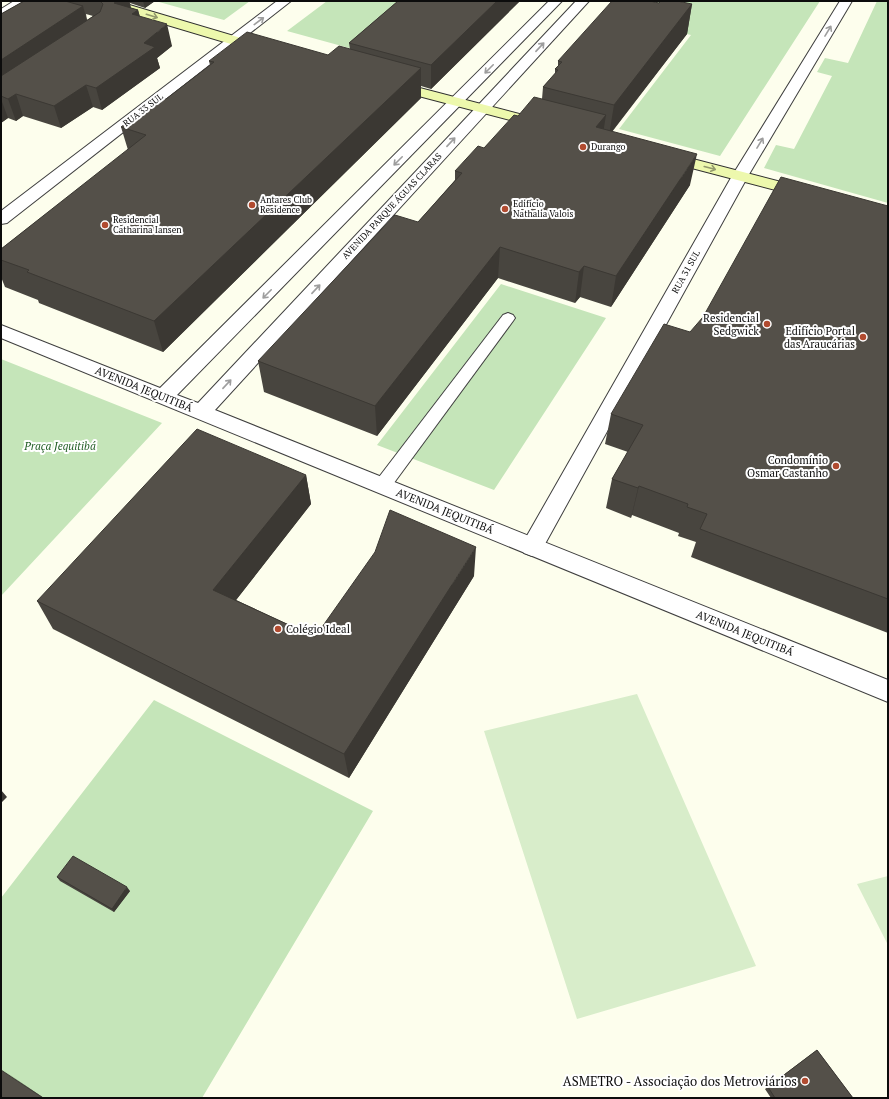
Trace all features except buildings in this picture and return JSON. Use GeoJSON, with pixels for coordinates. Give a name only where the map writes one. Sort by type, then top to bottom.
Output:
{"type":"FeatureCollection","features":[{"type":"Feature","properties":{"kind":"main road"},"geometry":{"type":"LineString","coordinates":[[102,1],[279,54]]}},
{"type":"Feature","properties":{"kind":"main road"},"geometry":{"type":"LineString","coordinates":[[379,81],[558,129]]}},
{"type":"Feature","properties":{"kind":"main road"},"geometry":{"type":"LineString","coordinates":[[649,152],[816,196]]}},
{"type":"Feature","properties":{"kind":"street","name":"RUA 33 SUL"},"geometry":{"type":"LineString","coordinates":[[1,219],[285,1]]}},
{"type":"Feature","properties":{"kind":"street"},"geometry":{"type":"LineString","coordinates":[[164,397],[556,1]]}},
{"type":"Feature","properties":{"kind":"street","name":"AVENIDA PARQUE ÁGUAS CLARAS"},"geometry":{"type":"LineString","coordinates":[[200,412],[583,1]]}},
{"type":"Feature","properties":{"kind":"street","name":"RUA 31 SUL"},"geometry":{"type":"LineString","coordinates":[[532,547],[740,176],[846,1]]}},
{"type":"Feature","properties":{"kind":"street"},"geometry":{"type":"LineString","coordinates":[[1,14],[26,3]]}},
{"type":"Feature","properties":{"kind":"street"},"geometry":{"type":"LineString","coordinates":[[252,308],[286,321]]}},
{"type":"Feature","properties":{"kind":"street","name":"AVENIDA JEQUITIBÁ"},"geometry":{"type":"LineString","coordinates":[[1,331],[888,691]]}},
{"type":"Feature","properties":{"kind":"lane"},"geometry":{"type":"LineString","coordinates":[[382,486],[508,318]]}},
{"type":"Feature","properties":{"kind":"green space"},"geometry":{"type":"Polygon","coordinates":[[[250,1],[224,20],[159,2],[250,1]]]}},
{"type":"Feature","properties":{"kind":"green space"},"geometry":{"type":"Polygon","coordinates":[[[327,1],[420,1],[360,51],[287,31],[327,1]]]}},
{"type":"Feature","properties":{"kind":"green space"},"geometry":{"type":"Polygon","coordinates":[[[619,1],[820,1],[720,156],[619,129],[691,35],[607,15],[619,1]]]}},
{"type":"Feature","properties":{"kind":"green space"},"geometry":{"type":"Polygon","coordinates":[[[877,1],[888,1],[888,203],[764,168],[776,145],[794,149],[832,76],[817,72],[825,58],[848,63],[877,1]]]}},
{"type":"Feature","properties":{"kind":"green space"},"geometry":{"type":"Polygon","coordinates":[[[501,284],[606,318],[494,490],[377,445],[501,284]]]}},
{"type":"Feature","properties":{"kind":"green space","name":"Praça Jequitibá"},"geometry":{"type":"Polygon","coordinates":[[[1,359],[162,423],[1,596],[1,359]]]}},
{"type":"Feature","properties":{"kind":"green space"},"geometry":{"type":"Polygon","coordinates":[[[637,694],[756,966],[577,1019],[484,731],[637,694]]]}},
{"type":"Feature","properties":{"kind":"green space"},"geometry":{"type":"Polygon","coordinates":[[[154,700],[373,811],[202,1098],[1,1098],[1,898],[154,700]]]}},
{"type":"Feature","properties":{"kind":"green space"},"geometry":{"type":"Polygon","coordinates":[[[888,876],[888,945],[857,884],[888,876]]]}},
{"type":"Feature","properties":{"kind":"place","name":"Durango"},"geometry":{"type":"Point","coordinates":[583,147]}},
{"type":"Feature","properties":{"kind":"place","name":"Antares Club Residence"},"geometry":{"type":"Point","coordinates":[252,205]}},
{"type":"Feature","properties":{"kind":"place","name":"Edifício Nathalia Valois"},"geometry":{"type":"Point","coordinates":[505,209]}},
{"type":"Feature","properties":{"kind":"place","name":"Residencial Catharina Iansen"},"geometry":{"type":"Point","coordinates":[105,225]}},
{"type":"Feature","properties":{"kind":"place","name":"Residencial Sedgwick"},"geometry":{"type":"Point","coordinates":[767,324]}},
{"type":"Feature","properties":{"kind":"place","name":"Edifício Portal das Araucárias"},"geometry":{"type":"Point","coordinates":[863,337]}},
{"type":"Feature","properties":{"kind":"place","name":"Condomínio Osmar Castanho"},"geometry":{"type":"Point","coordinates":[836,466]}},
{"type":"Feature","properties":{"kind":"place","name":"Colégio Ideal"},"geometry":{"type":"Point","coordinates":[278,629]}},
{"type":"Feature","properties":{"kind":"place","name":"ASMETRO - Associação dos Metroviários"},"geometry":{"type":"Point","coordinates":[805,1081]}}]}
